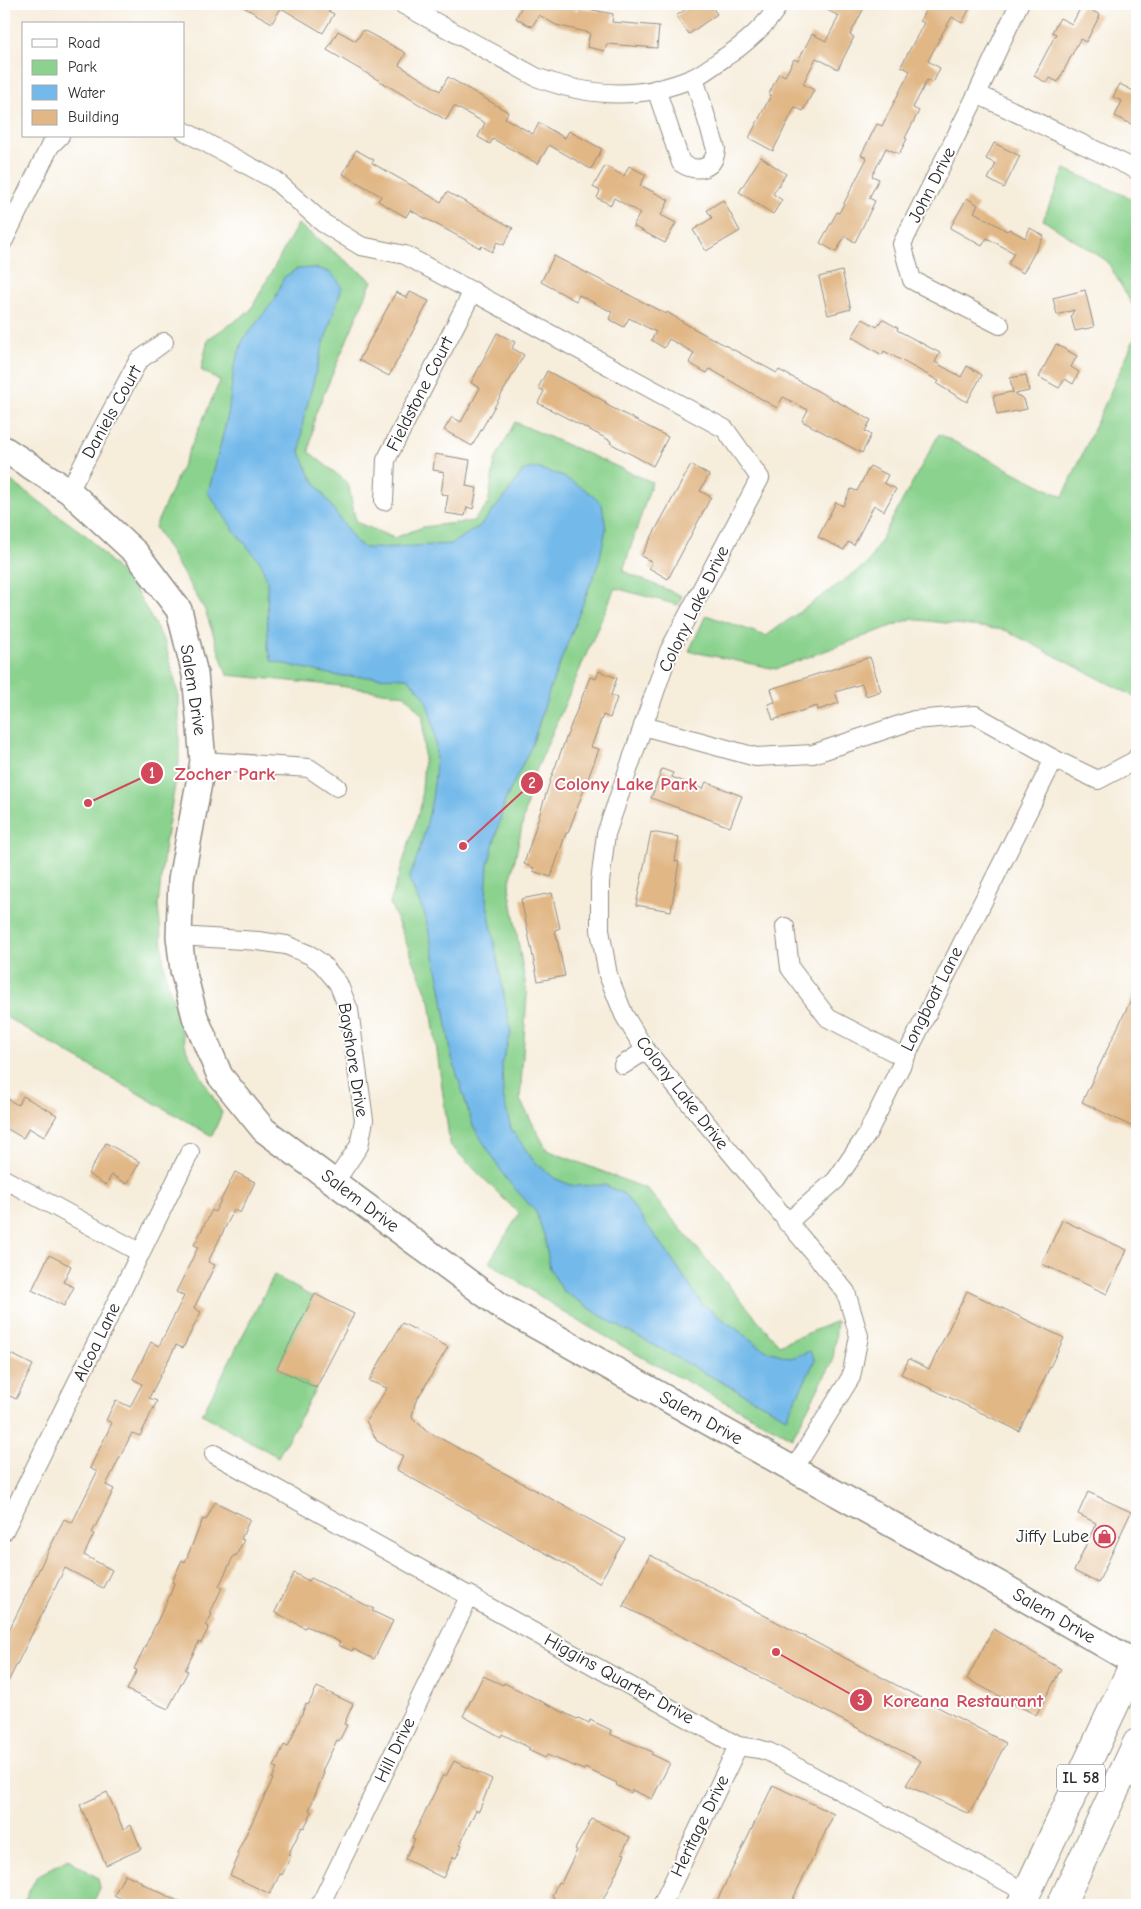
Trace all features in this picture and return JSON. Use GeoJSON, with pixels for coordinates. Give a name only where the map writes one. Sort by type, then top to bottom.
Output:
{"type":"FeatureCollection","features":[{"type":"Feature","properties":{"kind":"main road","name":"IL 58"},"geometry":{"type":"LineString","coordinates":[[1024,1899],[1136,1661]]}},
{"type":"Feature","properties":{"kind":"main road","name":"IL 58"},"geometry":{"type":"LineString","coordinates":[[1061,1905],[1137,1743]]}},
{"type":"Feature","properties":{"kind":"street"},"geometry":{"type":"LineString","coordinates":[[414,6],[509,64],[536,78],[559,86],[610,94],[639,93],[656,90],[694,78],[744,46],[779,4]]}},
{"type":"Feature","properties":{"kind":"street","name":"John Drive"},"geometry":{"type":"LineString","coordinates":[[1000,325],[912,280],[902,244],[978,94],[1019,4]]}},
{"type":"Feature","properties":{"kind":"street"},"geometry":{"type":"LineString","coordinates":[[656,90],[681,163],[694,170],[700,169],[710,164],[715,157],[716,149],[694,78]]}},
{"type":"Feature","properties":{"kind":"street"},"geometry":{"type":"LineString","coordinates":[[978,94],[1137,170]]}},
{"type":"Feature","properties":{"kind":"street","name":"Colony Lake Drive"},"geometry":{"type":"LineString","coordinates":[[185,132],[275,180],[323,223],[360,246],[405,255],[473,290],[725,429],[760,478],[669,650],[642,726],[606,834],[600,882],[600,930],[608,975],[624,1015],[646,1050],[787,1223],[846,1292],[859,1336],[851,1377],[794,1470]]}},
{"type":"Feature","properties":{"kind":"street"},"geometry":{"type":"LineString","coordinates":[[4,240],[50,146],[58,138]]}},
{"type":"Feature","properties":{"kind":"street","name":"Fieldstone Court"},"geometry":{"type":"LineString","coordinates":[[384,501],[386,460],[473,290]]}},
{"type":"Feature","properties":{"kind":"street","name":"Daniels Court"},"geometry":{"type":"LineString","coordinates":[[69,491],[138,361],[164,342]]}},
{"type":"Feature","properties":{"kind":"street","name":"Salem Drive"},"geometry":{"type":"LineString","coordinates":[[4,449],[69,491],[136,553],[178,610],[195,674],[204,761],[181,880],[179,936],[183,970],[195,1017],[220,1076],[264,1130],[502,1307],[1136,1661]]}},
{"type":"Feature","properties":{"kind":"street"},"geometry":{"type":"LineString","coordinates":[[642,726],[756,756],[814,754],[914,720],[975,715],[1098,780],[1136,760],[1137,757]]}},
{"type":"Feature","properties":{"kind":"street","name":"Longboat Lane"},"geometry":{"type":"LineString","coordinates":[[787,1223],[836,1180],[866,1136],[903,1058],[1054,758]]}},
{"type":"Feature","properties":{"kind":"street"},"geometry":{"type":"LineString","coordinates":[[204,761],[309,768],[337,787]]}},
{"type":"Feature","properties":{"kind":"street"},"geometry":{"type":"LineString","coordinates":[[785,927],[790,968],[828,1018],[903,1058]]}},
{"type":"Feature","properties":{"kind":"street","name":"Bayshore Drive"},"geometry":{"type":"LineString","coordinates":[[179,936],[258,941],[286,945],[310,955],[338,983],[349,1010],[364,1120],[359,1146],[334,1182]]}},
{"type":"Feature","properties":{"kind":"street"},"geometry":{"type":"LineString","coordinates":[[623,1065],[646,1050]]}},
{"type":"Feature","properties":{"kind":"street","name":"Alcoa Lane"},"geometry":{"type":"LineString","coordinates":[[4,1532],[190,1152]]}},
{"type":"Feature","properties":{"kind":"street"},"geometry":{"type":"LineString","coordinates":[[4,1179],[141,1254]]}},
{"type":"Feature","properties":{"kind":"street","name":"Higgins Quarter Drive"},"geometry":{"type":"LineString","coordinates":[[214,1454],[738,1746],[770,1752],[1024,1899]]}},
{"type":"Feature","properties":{"kind":"street","name":"Hill Drive"},"geometry":{"type":"LineString","coordinates":[[320,1905],[470,1595]]}},
{"type":"Feature","properties":{"kind":"street","name":"Heritage Drive"},"geometry":{"type":"LineString","coordinates":[[662,1905],[738,1746]]}},
{"type":"Feature","properties":{"kind":"green space"},"geometry":{"type":"Polygon","coordinates":[[[1065,169],[1137,201],[1137,313],[1107,261],[1043,220],[1065,169]]]}},
{"type":"Feature","properties":{"kind":"green space"},"geometry":{"type":"Polygon","coordinates":[[[298,224],[372,281],[315,415],[309,452],[348,483],[356,522],[394,538],[423,527],[473,521],[488,504],[495,460],[515,422],[652,482],[623,571],[682,596],[678,605],[615,588],[532,780],[509,887],[527,994],[520,1100],[547,1150],[647,1189],[779,1345],[837,1321],[833,1361],[792,1438],[645,1359],[565,1313],[489,1262],[519,1214],[450,1145],[430,1001],[390,903],[421,805],[424,760],[423,716],[405,695],[332,685],[227,675],[205,610],[155,527],[220,381],[201,370],[208,339],[250,311],[298,224]]]}},
{"type":"Feature","properties":{"kind":"green space"},"geometry":{"type":"Polygon","coordinates":[[[1137,333],[1137,698],[1005,630],[911,619],[776,669],[689,651],[706,615],[766,636],[868,563],[939,434],[1063,497],[1137,333]]]}},
{"type":"Feature","properties":{"kind":"green space"},"geometry":{"type":"Polygon","coordinates":[[[4,476],[88,537],[135,589],[165,643],[179,697],[179,762],[165,843],[158,906],[165,973],[187,1051],[222,1113],[212,1136],[4,1016],[4,476]]]}},
{"type":"Feature","properties":{"kind":"green space"},"geometry":{"type":"Polygon","coordinates":[[[274,1275],[314,1298],[277,1368],[316,1388],[278,1457],[202,1414],[274,1275]]]}},
{"type":"Feature","properties":{"kind":"green space"},"geometry":{"type":"Polygon","coordinates":[[[68,1859],[98,1878],[100,1888],[92,1905],[22,1905],[37,1876],[68,1859]]]}},
{"type":"Feature","properties":{"kind":"water"},"geometry":{"type":"Polygon","coordinates":[[[313,268],[330,273],[342,287],[322,349],[303,421],[300,452],[310,475],[356,542],[365,548],[451,544],[480,526],[508,493],[523,470],[536,468],[560,475],[586,490],[602,504],[606,529],[599,562],[550,689],[532,745],[505,801],[488,865],[486,898],[511,1034],[502,1062],[503,1096],[511,1129],[533,1160],[554,1178],[573,1186],[605,1185],[624,1194],[672,1259],[702,1304],[765,1350],[791,1358],[810,1351],[815,1360],[786,1417],[609,1321],[563,1291],[550,1269],[544,1235],[536,1212],[507,1180],[473,1126],[452,1058],[441,988],[425,915],[409,879],[429,812],[436,763],[435,739],[431,716],[423,695],[407,678],[338,676],[272,661],[268,648],[267,581],[261,563],[236,533],[208,493],[228,415],[234,367],[243,340],[275,299],[284,277],[297,269],[313,268]]]}},
{"type":"Feature","properties":{"kind":"building"},"geometry":{"type":"Polygon","coordinates":[[[238,4],[316,4],[334,14],[323,33],[281,8],[272,23],[238,4]]]}},
{"type":"Feature","properties":{"kind":"building"},"geometry":{"type":"Polygon","coordinates":[[[518,4],[563,4],[577,11],[578,7],[613,14],[612,22],[659,26],[657,48],[607,44],[605,51],[587,47],[590,33],[556,25],[539,15],[532,27],[516,18],[522,6],[518,4]]]}},
{"type":"Feature","properties":{"kind":"building"},"geometry":{"type":"Polygon","coordinates":[[[693,4],[710,4],[717,14],[689,34],[676,16],[693,4]]]}},
{"type":"Feature","properties":{"kind":"building"},"geometry":{"type":"Polygon","coordinates":[[[815,4],[866,4],[850,35],[854,37],[838,69],[816,58],[803,84],[814,90],[803,111],[795,107],[773,151],[749,138],[771,95],[769,94],[779,73],[785,76],[794,59],[798,61],[812,34],[826,41],[839,16],[815,4]]]}},
{"type":"Feature","properties":{"kind":"building"},"geometry":{"type":"Polygon","coordinates":[[[927,4],[972,4],[962,23],[952,17],[943,32],[928,61],[940,68],[933,83],[927,80],[913,108],[919,111],[905,138],[907,139],[899,154],[886,148],[872,176],[879,179],[869,198],[875,201],[863,226],[855,242],[845,236],[836,252],[820,243],[837,212],[839,213],[867,158],[861,155],[877,124],[882,126],[910,71],[901,66],[924,23],[920,21],[927,4]]]}},
{"type":"Feature","properties":{"kind":"building"},"geometry":{"type":"Polygon","coordinates":[[[1082,5],[1100,15],[1086,42],[1080,39],[1058,82],[1050,78],[1047,83],[1034,76],[1056,34],[1052,32],[1060,18],[1072,24],[1082,5]]]}},
{"type":"Feature","properties":{"kind":"building"},"geometry":{"type":"Polygon","coordinates":[[[363,30],[406,53],[399,65],[440,91],[448,77],[508,112],[505,118],[533,134],[539,123],[565,138],[569,131],[602,149],[591,169],[549,145],[538,164],[493,139],[490,144],[478,137],[485,123],[454,106],[446,120],[327,50],[338,31],[356,41],[363,30]]]}},
{"type":"Feature","properties":{"kind":"building"},"geometry":{"type":"Polygon","coordinates":[[[1120,84],[1137,93],[1137,116],[1133,125],[1115,116],[1122,101],[1113,97],[1120,84]]]}},
{"type":"Feature","properties":{"kind":"building"},"geometry":{"type":"Polygon","coordinates":[[[994,143],[1020,156],[1004,188],[988,179],[996,164],[986,159],[994,143]]]}},
{"type":"Feature","properties":{"kind":"building"},"geometry":{"type":"Polygon","coordinates":[[[356,150],[374,160],[372,163],[441,202],[447,192],[513,228],[504,245],[497,242],[492,252],[482,246],[480,248],[410,210],[406,217],[378,201],[381,196],[343,174],[356,150]]]}},
{"type":"Feature","properties":{"kind":"building"},"geometry":{"type":"Polygon","coordinates":[[[761,157],[786,174],[773,194],[782,200],[773,214],[739,192],[761,157]]]}},
{"type":"Feature","properties":{"kind":"building"},"geometry":{"type":"Polygon","coordinates":[[[605,166],[624,176],[629,166],[646,175],[640,185],[669,200],[661,215],[676,223],[665,243],[633,226],[640,213],[614,198],[611,205],[597,198],[600,191],[593,187],[605,166]]]}},
{"type":"Feature","properties":{"kind":"building"},"geometry":{"type":"Polygon","coordinates":[[[967,198],[978,205],[974,212],[1007,231],[1009,229],[1025,238],[1030,228],[1044,236],[1023,273],[1008,264],[1014,253],[987,238],[982,246],[950,228],[967,198]]]}},
{"type":"Feature","properties":{"kind":"building"},"geometry":{"type":"Polygon","coordinates":[[[723,200],[740,231],[706,251],[693,230],[712,218],[707,210],[723,200]]]}},
{"type":"Feature","properties":{"kind":"building"},"geometry":{"type":"Polygon","coordinates":[[[554,256],[666,314],[667,312],[777,373],[779,370],[871,420],[865,431],[871,435],[862,453],[802,421],[808,410],[783,397],[777,408],[710,369],[707,373],[689,363],[694,353],[669,339],[664,348],[651,340],[656,332],[629,318],[624,327],[609,319],[612,312],[579,295],[576,301],[541,282],[554,256]]]}},
{"type":"Feature","properties":{"kind":"building"},"geometry":{"type":"Polygon","coordinates":[[[842,271],[851,309],[828,315],[819,277],[842,271]]]}},
{"type":"Feature","properties":{"kind":"building"},"geometry":{"type":"Polygon","coordinates":[[[1085,290],[1094,327],[1075,331],[1071,316],[1074,310],[1057,315],[1053,298],[1085,290]]]}},
{"type":"Feature","properties":{"kind":"building"},"geometry":{"type":"Polygon","coordinates":[[[396,292],[407,298],[410,292],[429,301],[389,376],[359,360],[396,292]]]}},
{"type":"Feature","properties":{"kind":"building"},"geometry":{"type":"Polygon","coordinates":[[[863,319],[877,327],[882,319],[898,328],[897,330],[940,353],[935,362],[961,377],[967,366],[982,375],[967,402],[937,384],[939,381],[884,351],[882,355],[852,337],[863,319]]]}},
{"type":"Feature","properties":{"kind":"building"},"geometry":{"type":"Polygon","coordinates":[[[497,333],[515,342],[512,348],[524,355],[472,446],[444,430],[452,417],[461,422],[480,388],[471,383],[497,333]]]}},
{"type":"Feature","properties":{"kind":"building"},"geometry":{"type":"Polygon","coordinates":[[[1056,344],[1077,356],[1071,367],[1079,372],[1073,384],[1065,379],[1059,388],[1039,377],[1056,344]]]}},
{"type":"Feature","properties":{"kind":"building"},"geometry":{"type":"Polygon","coordinates":[[[547,371],[668,437],[653,466],[610,443],[611,441],[538,403],[544,391],[538,388],[547,371]]]}},
{"type":"Feature","properties":{"kind":"building"},"geometry":{"type":"Polygon","coordinates":[[[1026,375],[1029,391],[1015,394],[1024,399],[1027,409],[997,415],[993,396],[1013,393],[1010,378],[1026,375]]]}},
{"type":"Feature","properties":{"kind":"building"},"geometry":{"type":"Polygon","coordinates":[[[435,454],[470,460],[466,486],[477,488],[473,509],[467,507],[465,516],[445,513],[448,495],[441,494],[444,472],[433,470],[435,454]]]}},
{"type":"Feature","properties":{"kind":"building"},"geometry":{"type":"Polygon","coordinates":[[[691,465],[709,475],[700,491],[711,497],[668,579],[649,568],[652,562],[641,556],[691,465]]]}},
{"type":"Feature","properties":{"kind":"building"},"geometry":{"type":"Polygon","coordinates":[[[870,466],[888,475],[884,483],[896,489],[884,511],[874,505],[854,545],[848,542],[844,550],[818,537],[836,502],[843,506],[851,489],[857,491],[870,466]]]}},
{"type":"Feature","properties":{"kind":"building"},"geometry":{"type":"Polygon","coordinates":[[[870,657],[881,691],[866,696],[862,684],[835,692],[839,703],[818,710],[817,706],[773,720],[768,704],[775,702],[771,689],[870,657]]]}},
{"type":"Feature","properties":{"kind":"building"},"geometry":{"type":"Polygon","coordinates":[[[599,671],[617,678],[611,695],[617,698],[610,718],[603,715],[591,747],[599,749],[551,877],[533,871],[534,868],[524,864],[551,778],[571,725],[590,677],[596,679],[599,671]]]}},
{"type":"Feature","properties":{"kind":"building"},"geometry":{"type":"Polygon","coordinates":[[[662,769],[673,773],[672,777],[703,789],[706,782],[742,796],[730,827],[651,798],[662,769]]]}},
{"type":"Feature","properties":{"kind":"building"},"geometry":{"type":"Polygon","coordinates":[[[651,832],[679,837],[675,861],[679,862],[671,911],[636,905],[651,832]]]}},
{"type":"Feature","properties":{"kind":"building"},"geometry":{"type":"Polygon","coordinates":[[[552,893],[560,928],[555,930],[565,976],[538,981],[521,899],[552,893]]]}},
{"type":"Feature","properties":{"kind":"building"},"geometry":{"type":"Polygon","coordinates":[[[1137,987],[1137,1129],[1082,1102],[1137,987]]]}},
{"type":"Feature","properties":{"kind":"building"},"geometry":{"type":"Polygon","coordinates":[[[23,1096],[57,1115],[44,1137],[29,1128],[23,1138],[4,1127],[4,1097],[18,1105],[23,1096]]]}},
{"type":"Feature","properties":{"kind":"building"},"geometry":{"type":"Polygon","coordinates":[[[106,1143],[140,1162],[127,1184],[112,1175],[106,1185],[88,1174],[106,1143]]]}},
{"type":"Feature","properties":{"kind":"building"},"geometry":{"type":"Polygon","coordinates":[[[235,1172],[255,1182],[240,1213],[234,1210],[208,1262],[215,1265],[194,1308],[201,1312],[183,1348],[176,1345],[149,1398],[157,1401],[140,1436],[132,1433],[106,1485],[114,1489],[92,1533],[94,1534],[84,1555],[112,1570],[103,1588],[65,1568],[4,1690],[4,1640],[64,1519],[72,1523],[97,1472],[90,1468],[112,1423],[106,1420],[116,1400],[130,1407],[142,1384],[133,1379],[151,1342],[159,1346],[184,1296],[176,1292],[198,1247],[194,1245],[212,1210],[215,1212],[235,1172]]]}},
{"type":"Feature","properties":{"kind":"building"},"geometry":{"type":"Polygon","coordinates":[[[1062,1220],[1127,1250],[1107,1294],[1042,1264],[1062,1220]]]}},
{"type":"Feature","properties":{"kind":"building"},"geometry":{"type":"Polygon","coordinates":[[[49,1255],[71,1266],[63,1282],[74,1287],[64,1306],[32,1290],[49,1255]]]}},
{"type":"Feature","properties":{"kind":"building"},"geometry":{"type":"Polygon","coordinates":[[[967,1291],[1064,1338],[1019,1431],[901,1374],[909,1359],[929,1369],[967,1291]]]}},
{"type":"Feature","properties":{"kind":"building"},"geometry":{"type":"Polygon","coordinates":[[[315,1294],[354,1314],[316,1388],[277,1368],[315,1294]]]}},
{"type":"Feature","properties":{"kind":"building"},"geometry":{"type":"Polygon","coordinates":[[[402,1323],[448,1347],[415,1403],[412,1417],[425,1430],[625,1539],[599,1583],[397,1470],[403,1456],[377,1441],[366,1421],[387,1388],[369,1381],[402,1323]]]}},
{"type":"Feature","properties":{"kind":"building"},"geometry":{"type":"Polygon","coordinates":[[[11,1354],[33,1365],[16,1399],[4,1393],[4,1369],[11,1354]]]}},
{"type":"Feature","properties":{"kind":"building","name":"Jiffy Lube"},"geometry":{"type":"Polygon","coordinates":[[[1088,1492],[1131,1512],[1098,1583],[1074,1571],[1096,1523],[1078,1514],[1088,1492]]]}},
{"type":"Feature","properties":{"kind":"building"},"geometry":{"type":"Polygon","coordinates":[[[215,1502],[250,1519],[241,1539],[244,1540],[236,1556],[234,1555],[219,1586],[222,1588],[206,1625],[209,1627],[185,1670],[188,1671],[168,1709],[127,1690],[137,1670],[134,1669],[170,1595],[174,1583],[172,1582],[182,1560],[185,1562],[203,1519],[206,1520],[215,1502]]]}},
{"type":"Feature","properties":{"kind":"building"},"geometry":{"type":"Polygon","coordinates":[[[650,1555],[1006,1743],[969,1814],[906,1785],[921,1761],[623,1606],[650,1555]]]}},
{"type":"Feature","properties":{"kind":"building"},"geometry":{"type":"Polygon","coordinates":[[[294,1573],[309,1581],[311,1578],[374,1609],[372,1611],[393,1621],[374,1659],[353,1649],[352,1651],[338,1645],[340,1642],[306,1626],[305,1628],[275,1612],[294,1573]]]}},
{"type":"Feature","properties":{"kind":"building"},"geometry":{"type":"Polygon","coordinates":[[[993,1629],[1061,1669],[1036,1715],[967,1679],[993,1629]]]}},
{"type":"Feature","properties":{"kind":"building"},"geometry":{"type":"Polygon","coordinates":[[[483,1676],[503,1685],[504,1683],[577,1719],[589,1723],[590,1720],[611,1730],[610,1734],[653,1752],[651,1754],[670,1763],[652,1799],[632,1790],[631,1793],[616,1785],[617,1783],[585,1768],[584,1770],[547,1755],[545,1758],[528,1750],[530,1748],[502,1734],[501,1737],[463,1716],[483,1676]]]}},
{"type":"Feature","properties":{"kind":"building"},"geometry":{"type":"Polygon","coordinates":[[[317,1687],[353,1704],[344,1724],[347,1725],[339,1741],[337,1740],[322,1771],[324,1773],[309,1810],[312,1812],[304,1828],[302,1827],[288,1855],[291,1856],[282,1875],[280,1874],[270,1894],[230,1875],[239,1855],[237,1853],[273,1779],[277,1768],[274,1767],[284,1745],[288,1747],[306,1704],[308,1705],[317,1687]]]}},
{"type":"Feature","properties":{"kind":"building"},"geometry":{"type":"Polygon","coordinates":[[[454,1761],[492,1779],[479,1811],[476,1810],[460,1844],[462,1845],[456,1858],[453,1857],[443,1878],[405,1859],[415,1839],[412,1838],[443,1775],[446,1776],[454,1761]]]}},
{"type":"Feature","properties":{"kind":"building"},"geometry":{"type":"Polygon","coordinates":[[[773,1785],[834,1814],[790,1905],[715,1905],[773,1785]]]}},
{"type":"Feature","properties":{"kind":"building"},"geometry":{"type":"Polygon","coordinates":[[[107,1792],[123,1829],[131,1825],[141,1849],[106,1865],[80,1805],[107,1792]]]}},
{"type":"Feature","properties":{"kind":"building"},"geometry":{"type":"Polygon","coordinates":[[[592,1819],[630,1837],[622,1853],[625,1854],[605,1896],[600,1905],[550,1905],[558,1882],[561,1883],[577,1850],[575,1849],[592,1819]]]}},
{"type":"Feature","properties":{"kind":"building"},"geometry":{"type":"Polygon","coordinates":[[[125,1874],[186,1905],[134,1905],[114,1895],[125,1874]]]}},
{"type":"Feature","properties":{"kind":"place","name":"Zocher Park"},"geometry":{"type":"Point","coordinates":[88,803]}},
{"type":"Feature","properties":{"kind":"place","name":"Colony Lake Park"},"geometry":{"type":"Point","coordinates":[463,846]}},
{"type":"Feature","properties":{"kind":"place","name":"Jiffy Lube"},"geometry":{"type":"Point","coordinates":[1105,1536]}},
{"type":"Feature","properties":{"kind":"place","name":"Koreana Restaurant"},"geometry":{"type":"Point","coordinates":[776,1652]}}]}
